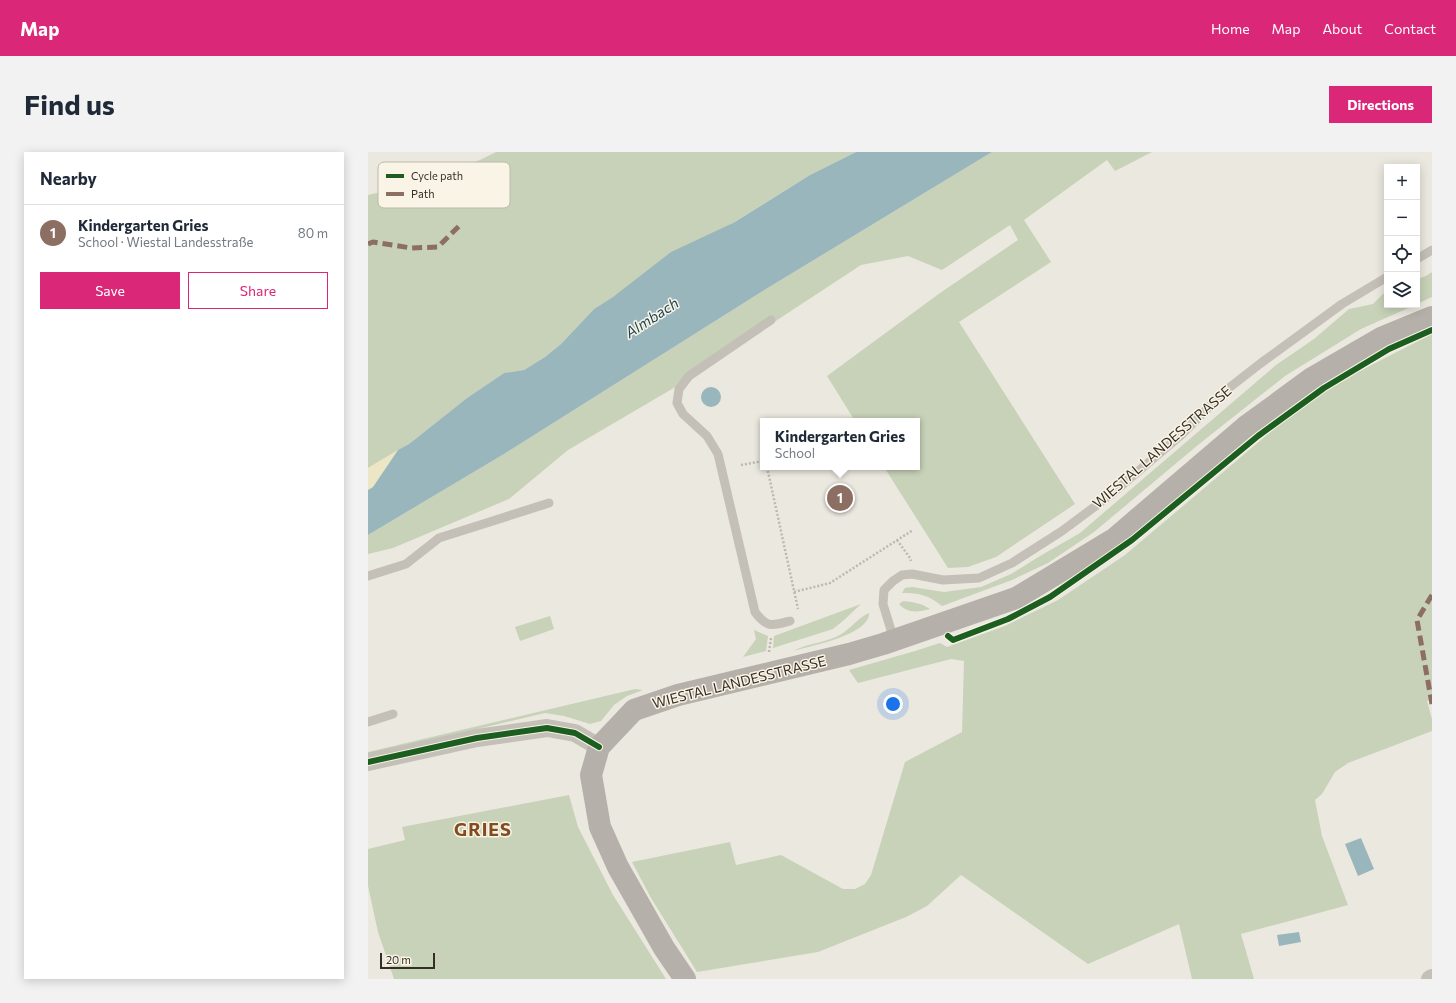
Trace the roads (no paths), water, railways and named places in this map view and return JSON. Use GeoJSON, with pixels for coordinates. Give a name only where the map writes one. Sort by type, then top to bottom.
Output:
{"type":"FeatureCollection","features":[{"type":"Feature","properties":{"kind":"main road","name":"WIESTAL LANDESSTRASSE"},"geometry":{"type":"LineString","coordinates":[[685,979],[664,948],[618,866],[600,827],[591,775],[599,747],[634,710],[678,695],[849,654],[1016,598],[1114,539],[1245,427],[1312,378],[1380,338],[1432,317]]}},
{"type":"Feature","properties":{"kind":"street"},"geometry":{"type":"LineString","coordinates":[[368,762],[477,738],[548,728],[575,734],[599,747]]}},
{"type":"Feature","properties":{"kind":"lane"},"geometry":{"type":"LineString","coordinates":[[1420,257],[1432,250]]}},
{"type":"Feature","properties":{"kind":"lane","name":"WIESTAL LANDESSTRASSE"},"geometry":{"type":"LineString","coordinates":[[894,640],[883,604],[884,590],[902,575],[912,574],[944,580],[979,578],[1012,563],[1062,530],[1109,496],[1181,434],[1225,391],[1261,363],[1342,304],[1384,279]]}},
{"type":"Feature","properties":{"kind":"lane"},"geometry":{"type":"LineString","coordinates":[[770,320],[689,376],[679,389],[677,403],[683,414],[707,436],[718,454],[755,612],[762,621],[774,625],[790,621]]}},
{"type":"Feature","properties":{"kind":"lane"},"geometry":{"type":"LineString","coordinates":[[368,576],[406,564],[439,538],[549,503]]}},
{"type":"Feature","properties":{"kind":"lane"},"geometry":{"type":"LineString","coordinates":[[368,722],[393,714]]}},
{"type":"Feature","properties":{"kind":"water","name":"Almbach"},"geometry":{"type":"Polygon","coordinates":[[[856,152],[992,152],[766,289],[504,454],[368,535],[368,490],[373,487],[398,450],[409,444],[467,398],[504,373],[524,370],[545,357],[561,344],[594,309],[613,297],[671,252],[733,223],[810,175],[856,152]]]}},
{"type":"Feature","properties":{"kind":"water"},"geometry":{"type":"Polygon","coordinates":[[[711,387],[718,390],[721,397],[718,404],[711,407],[704,404],[701,397],[704,390],[711,387]]]}},
{"type":"Feature","properties":{"kind":"water"},"geometry":{"type":"Polygon","coordinates":[[[1361,838],[1374,869],[1358,876],[1345,844],[1361,838]]]}},
{"type":"Feature","properties":{"kind":"water"},"geometry":{"type":"Polygon","coordinates":[[[1299,932],[1301,942],[1279,946],[1277,935],[1299,932]]]}},
{"type":"Feature","properties":{"kind":"place","name":"Kindergarten Gries"},"geometry":{"type":"Point","coordinates":[840,498]}},
{"type":"Feature","properties":{"kind":"district","name":"GRIES"},"geometry":{"type":"Point","coordinates":[483,830]}}]}
